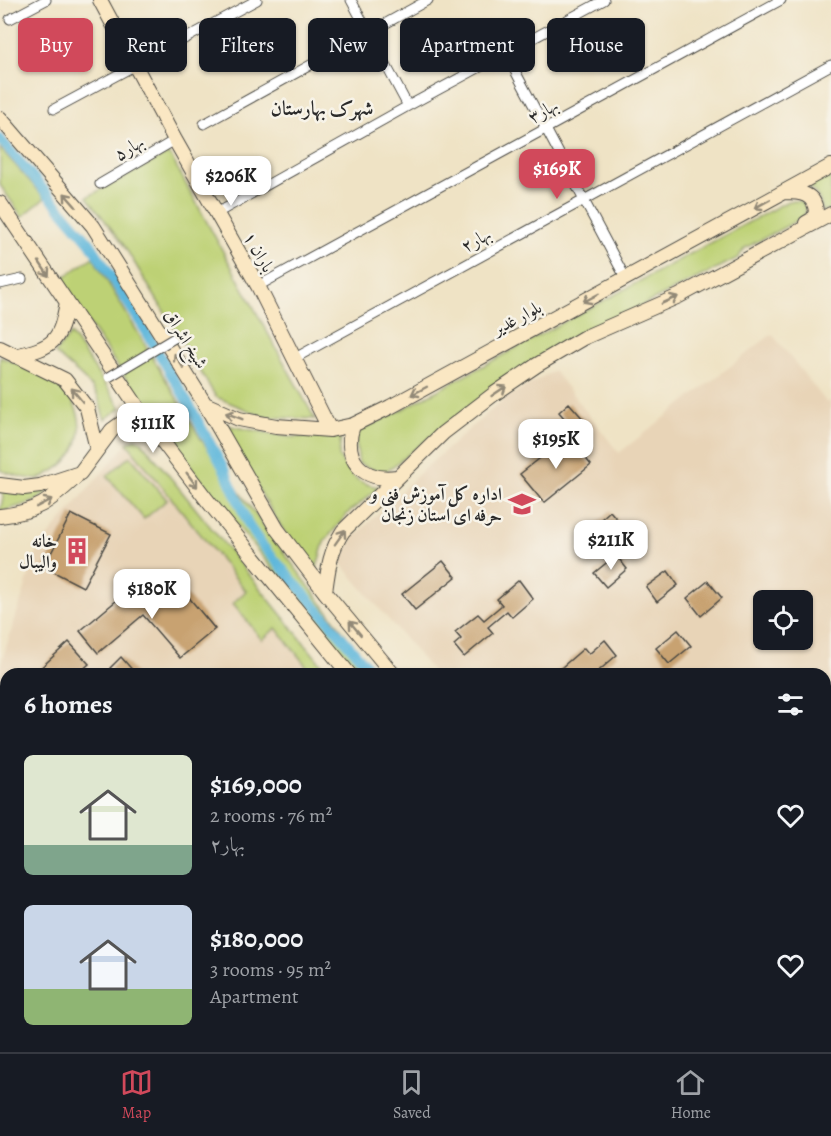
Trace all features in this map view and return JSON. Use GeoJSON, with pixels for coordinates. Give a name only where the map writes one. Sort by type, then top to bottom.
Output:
{"type":"FeatureCollection","features":[{"type":"Feature","properties":{"kind":"main road","name":"باران ۱"},"geometry":{"type":"LineString","coordinates":[[100,0],[110,18]]}},
{"type":"Feature","properties":{"kind":"main road","name":"باران ۱"},"geometry":{"type":"LineString","coordinates":[[139,72],[258,286],[330,430]]}},
{"type":"Feature","properties":{"kind":"main road","name":"شیخ اشراق"},"geometry":{"type":"LineString","coordinates":[[0,118],[93,226],[205,404],[277,529],[325,592],[388,668]]}},
{"type":"Feature","properties":{"kind":"main road","name":"بلوار غدیر"},"geometry":{"type":"LineString","coordinates":[[205,404],[239,419],[276,426],[330,430],[352,425],[390,407],[831,166]]}},
{"type":"Feature","properties":{"kind":"main road"},"geometry":{"type":"LineString","coordinates":[[759,253],[813,219],[816,212],[812,200],[805,193],[784,192]]}},
{"type":"Feature","properties":{"kind":"main road"},"geometry":{"type":"LineString","coordinates":[[0,203],[147,421],[207,500],[344,668]]}},
{"type":"Feature","properties":{"kind":"main road"},"geometry":{"type":"LineString","coordinates":[[325,592],[329,561],[334,545],[343,531],[443,433],[494,394],[583,338],[679,296],[831,214]]}},
{"type":"Feature","properties":{"kind":"main road"},"geometry":{"type":"LineString","coordinates":[[15,356],[39,350],[50,343],[62,328],[67,302]]}},
{"type":"Feature","properties":{"kind":"main road"},"geometry":{"type":"LineString","coordinates":[[0,348],[65,380],[87,408],[97,449]]}},
{"type":"Feature","properties":{"kind":"main road"},"geometry":{"type":"LineString","coordinates":[[0,516],[19,514],[49,501],[80,473],[112,430],[126,420],[147,421]]}},
{"type":"Feature","properties":{"kind":"main road"},"geometry":{"type":"LineString","coordinates":[[352,425],[349,443],[354,461],[372,476],[385,479],[397,477]]}},
{"type":"Feature","properties":{"kind":"main road"},"geometry":{"type":"LineString","coordinates":[[0,485],[24,488],[40,486],[80,473]]}},
{"type":"Feature","properties":{"kind":"street"},"geometry":{"type":"LineString","coordinates":[[10,19],[46,0]]}},
{"type":"Feature","properties":{"kind":"street"},"geometry":{"type":"LineString","coordinates":[[187,37],[257,0]]}},
{"type":"Feature","properties":{"kind":"street"},"geometry":{"type":"LineString","coordinates":[[351,0],[361,18]]}},
{"type":"Feature","properties":{"kind":"street"},"geometry":{"type":"LineString","coordinates":[[388,21],[428,0]]}},
{"type":"Feature","properties":{"kind":"street"},"geometry":{"type":"LineString","coordinates":[[535,38],[604,0]]}},
{"type":"Feature","properties":{"kind":"street","name":"بهار۳"},"geometry":{"type":"LineString","coordinates":[[258,286],[781,0]]}},
{"type":"Feature","properties":{"kind":"street","name":"بهار۲"},"geometry":{"type":"LineString","coordinates":[[295,358],[831,65]]}},
{"type":"Feature","properties":{"kind":"street"},"geometry":{"type":"LineString","coordinates":[[204,124],[308,66]]}},
{"type":"Feature","properties":{"kind":"street"},"geometry":{"type":"LineString","coordinates":[[388,69],[408,106]]}},
{"type":"Feature","properties":{"kind":"street"},"geometry":{"type":"LineString","coordinates":[[54,109],[122,72]]}},
{"type":"Feature","properties":{"kind":"street"},"geometry":{"type":"LineString","coordinates":[[217,213],[472,72]]}},
{"type":"Feature","properties":{"kind":"street"},"geometry":{"type":"LineString","coordinates":[[516,72],[626,279]]}},
{"type":"Feature","properties":{"kind":"street","name":"بهار۵"},"geometry":{"type":"LineString","coordinates":[[100,184],[175,140]]}},
{"type":"Feature","properties":{"kind":"street"},"geometry":{"type":"LineString","coordinates":[[0,284],[22,279]]}},
{"type":"Feature","properties":{"kind":"street"},"geometry":{"type":"LineString","coordinates":[[109,377],[176,337]]}},
{"type":"Feature","properties":{"kind":"shaded area","name":"اداره کل آموزش فنی و حرفه ای استان زنجان"},"geometry":{"type":"Polygon","coordinates":[[[772,334],[827,403],[831,400],[831,668],[430,668],[340,562],[353,538],[423,470],[505,398],[554,371],[619,453],[772,334]]]}},
{"type":"Feature","properties":{"kind":"shaded area"},"geometry":{"type":"Polygon","coordinates":[[[127,443],[247,591],[233,603],[262,639],[276,628],[308,668],[0,668],[38,548],[127,443]]]}},
{"type":"Feature","properties":{"kind":"green space"},"geometry":{"type":"Polygon","coordinates":[[[0,148],[45,198],[22,217],[0,185],[0,148]]]}},
{"type":"Feature","properties":{"kind":"green space"},"geometry":{"type":"Polygon","coordinates":[[[169,153],[315,419],[264,417],[216,397],[123,244],[87,197],[169,153]]]}},
{"type":"Feature","properties":{"kind":"green space"},"geometry":{"type":"Polygon","coordinates":[[[831,172],[831,208],[822,212],[818,197],[807,185],[831,172]]]}},
{"type":"Feature","properties":{"kind":"green space"},"geometry":{"type":"Polygon","coordinates":[[[788,201],[801,201],[806,208],[804,217],[745,248],[738,258],[637,308],[472,405],[388,470],[380,472],[359,464],[355,435],[362,429],[392,415],[788,201]]]}},
{"type":"Feature","properties":{"kind":"green space"},"geometry":{"type":"Polygon","coordinates":[[[93,257],[201,439],[370,668],[356,668],[217,500],[136,393],[60,280],[93,257]]]}},
{"type":"Feature","properties":{"kind":"green space"},"geometry":{"type":"Polygon","coordinates":[[[71,334],[121,408],[105,419],[93,389],[83,377],[55,353],[71,334]]]}},
{"type":"Feature","properties":{"kind":"green space"},"geometry":{"type":"Polygon","coordinates":[[[0,357],[43,371],[56,378],[74,403],[78,414],[79,436],[71,455],[53,471],[36,479],[0,470],[0,357]]]}},
{"type":"Feature","properties":{"kind":"green space"},"geometry":{"type":"Polygon","coordinates":[[[219,424],[290,437],[341,436],[339,457],[348,469],[355,478],[365,484],[380,487],[348,513],[324,542],[315,574],[280,525],[219,424]]]}},
{"type":"Feature","properties":{"kind":"green space"},"geometry":{"type":"Polygon","coordinates":[[[135,439],[141,441],[324,668],[308,668],[276,628],[262,640],[233,603],[246,591],[127,443],[135,439]]]}},
{"type":"Feature","properties":{"kind":"green space"},"geometry":{"type":"Polygon","coordinates":[[[130,456],[167,500],[144,519],[107,476],[130,456]]]}},
{"type":"Feature","properties":{"kind":"green space"},"geometry":{"type":"Polygon","coordinates":[[[54,486],[36,501],[0,512],[2,488],[54,486]]]}},
{"type":"Feature","properties":{"kind":"building"},"geometry":{"type":"Polygon","coordinates":[[[569,403],[585,421],[575,431],[559,412],[569,403]]]}},
{"type":"Feature","properties":{"kind":"building"},"geometry":{"type":"Polygon","coordinates":[[[568,436],[591,465],[544,503],[520,474],[568,436]]]}},
{"type":"Feature","properties":{"kind":"building"},"geometry":{"type":"Polygon","coordinates":[[[610,511],[620,523],[601,540],[590,529],[610,511]]]}},
{"type":"Feature","properties":{"kind":"building","name":"خانه والیبال"},"geometry":{"type":"Polygon","coordinates":[[[71,514],[111,534],[83,587],[44,567],[71,514]]]}},
{"type":"Feature","properties":{"kind":"building"},"geometry":{"type":"Polygon","coordinates":[[[616,555],[627,569],[606,587],[594,573],[616,555]]]}},
{"type":"Feature","properties":{"kind":"building"},"geometry":{"type":"Polygon","coordinates":[[[443,561],[456,577],[415,610],[402,594],[443,561]]]}},
{"type":"Feature","properties":{"kind":"building"},"geometry":{"type":"Polygon","coordinates":[[[668,571],[678,585],[657,602],[646,587],[668,571]]]}},
{"type":"Feature","properties":{"kind":"building"},"geometry":{"type":"Polygon","coordinates":[[[519,580],[533,599],[512,617],[507,611],[488,627],[493,633],[464,657],[454,645],[461,639],[455,632],[478,614],[484,620],[502,605],[497,599],[519,580]]]}},
{"type":"Feature","properties":{"kind":"building"},"geometry":{"type":"Polygon","coordinates":[[[153,581],[169,598],[181,588],[215,629],[180,658],[143,615],[98,653],[80,631],[123,595],[129,603],[153,581]]]}},
{"type":"Feature","properties":{"kind":"building"},"geometry":{"type":"Polygon","coordinates":[[[708,581],[722,598],[701,616],[687,598],[708,581]]]}},
{"type":"Feature","properties":{"kind":"building"},"geometry":{"type":"Polygon","coordinates":[[[678,630],[691,646],[669,664],[656,648],[678,630]]]}},
{"type":"Feature","properties":{"kind":"building"},"geometry":{"type":"Polygon","coordinates":[[[605,640],[617,655],[602,668],[561,668],[584,648],[589,654],[605,640]]]}},
{"type":"Feature","properties":{"kind":"building"},"geometry":{"type":"Polygon","coordinates":[[[69,642],[89,664],[85,668],[41,668],[69,642]]]}},
{"type":"Feature","properties":{"kind":"building"},"geometry":{"type":"Polygon","coordinates":[[[121,657],[131,668],[110,668],[121,657]]]}},
{"type":"Feature","properties":{"kind":"waterway"},"geometry":{"type":"LineString","coordinates":[[0,139],[90,243],[192,410],[225,471],[249,526],[262,545],[369,668]]}},
{"type":"Feature","properties":{"kind":"place","name":"اداره کل آموزش فنی و حرفه ای استان زنجان"},"geometry":{"type":"Point","coordinates":[522,504]}},
{"type":"Feature","properties":{"kind":"place","name":"خانه والیبال"},"geometry":{"type":"Point","coordinates":[77,551]}},
{"type":"Feature","properties":{"kind":"district","name":"شهرک بهارستان"},"geometry":{"type":"Point","coordinates":[322,108]}}]}
